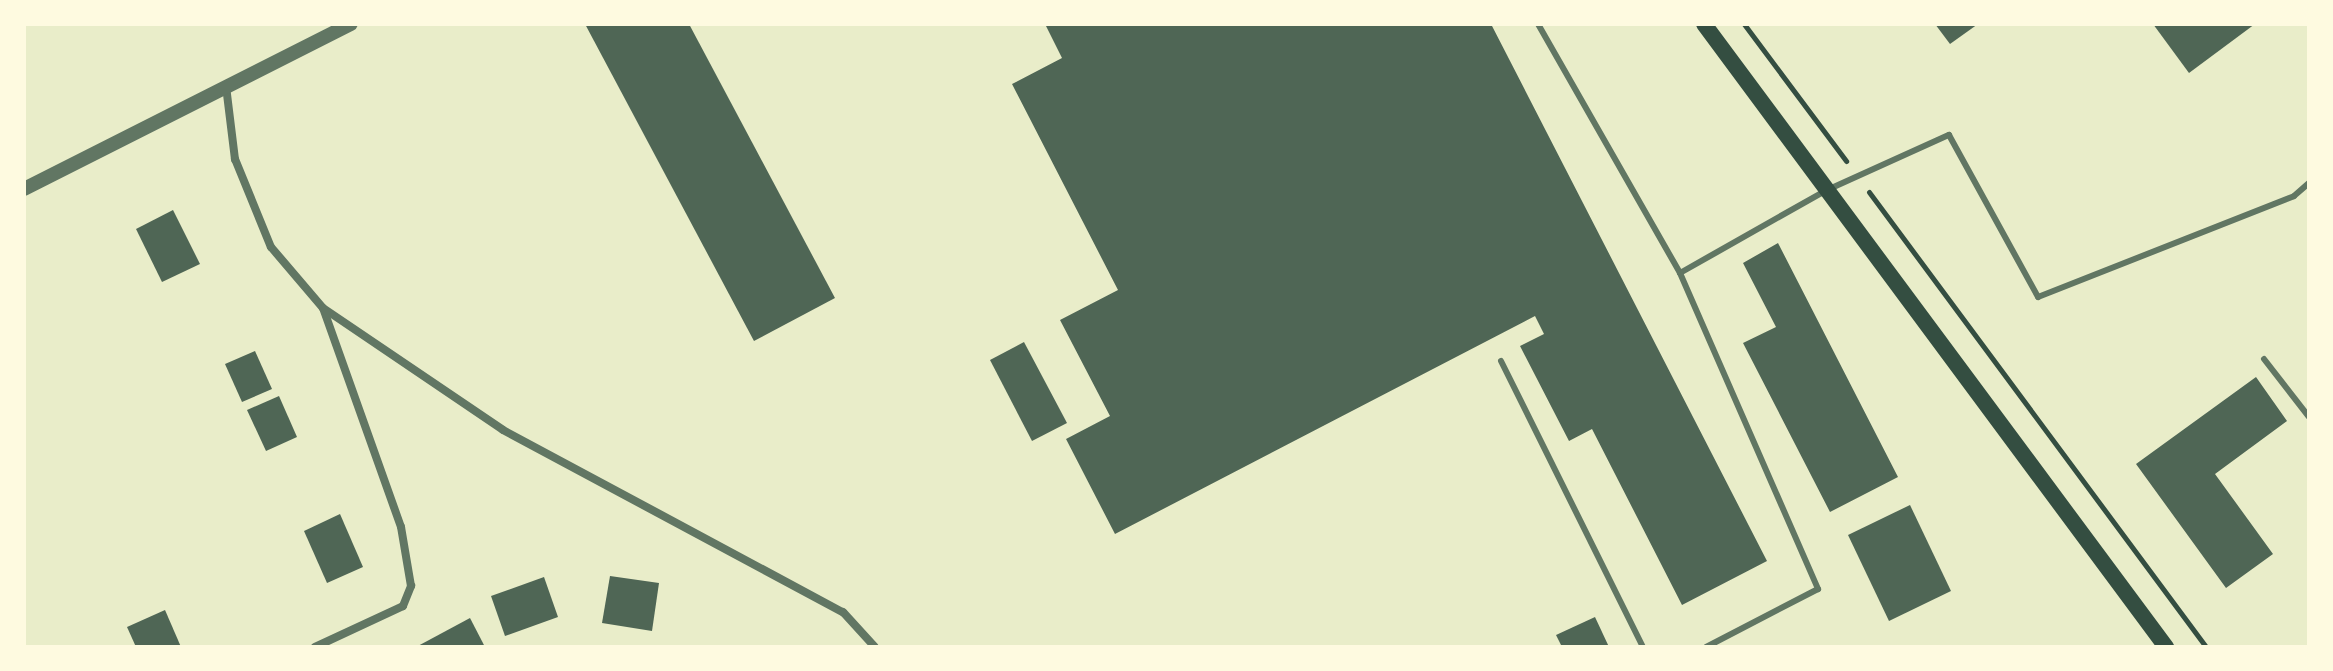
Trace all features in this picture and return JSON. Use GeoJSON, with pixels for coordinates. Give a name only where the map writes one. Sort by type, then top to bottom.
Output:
{"type":"FeatureCollection","features":[{"type":"Feature","properties":{"kind":"main road"},"geometry":{"type":"LineString","coordinates":[[1704,24],[2166,647]]}},
{"type":"Feature","properties":{"kind":"street"},"geometry":{"type":"LineString","coordinates":[[24,189],[351,24]]}},
{"type":"Feature","properties":{"kind":"street"},"geometry":{"type":"LineString","coordinates":[[225,86],[235,159],[271,247],[323,308],[503,430],[843,612],[875,647]]}},
{"type":"Feature","properties":{"kind":"street"},"geometry":{"type":"LineString","coordinates":[[315,647],[403,606],[411,586],[401,527],[323,308]]}},
{"type":"Feature","properties":{"kind":"lane"},"geometry":{"type":"LineString","coordinates":[[1538,24],[1680,273],[1818,589],[1706,647]]}},
{"type":"Feature","properties":{"kind":"lane"},"geometry":{"type":"LineString","coordinates":[[1680,273],[1827,190],[1949,135],[2038,297],[2294,196],[2309,183]]}},
{"type":"Feature","properties":{"kind":"lane"},"geometry":{"type":"LineString","coordinates":[[2264,359],[2309,417]]}},
{"type":"Feature","properties":{"kind":"lane"},"geometry":{"type":"LineString","coordinates":[[1501,361],[1643,647]]}},
{"type":"Feature","properties":{"kind":"path"},"geometry":{"type":"LineString","coordinates":[[1744,24],[2206,647]]}},
{"type":"Feature","properties":{"kind":"building"},"geometry":{"type":"Polygon","coordinates":[[[585,24],[689,24],[835,298],[754,341],[585,24]]]}},
{"type":"Feature","properties":{"kind":"building"},"geometry":{"type":"Polygon","coordinates":[[[1045,24],[1491,24],[1767,561],[1682,605],[1592,429],[1569,441],[1520,346],[1544,334],[1535,316],[1115,534],[1066,439],[1110,416],[1060,320],[1118,290],[1012,84],[1062,58],[1045,24]]]}},
{"type":"Feature","properties":{"kind":"building"},"geometry":{"type":"Polygon","coordinates":[[[1935,24],[1978,24],[1950,44],[1935,24]]]}},
{"type":"Feature","properties":{"kind":"building"},"geometry":{"type":"Polygon","coordinates":[[[2153,24],[2255,24],[2189,73],[2153,24]]]}},
{"type":"Feature","properties":{"kind":"building"},"geometry":{"type":"Polygon","coordinates":[[[173,210],[200,264],[162,282],[136,229],[173,210]]]}},
{"type":"Feature","properties":{"kind":"building"},"geometry":{"type":"Polygon","coordinates":[[[1778,243],[1898,477],[1830,512],[1743,343],[1776,327],[1743,263],[1778,243]]]}},
{"type":"Feature","properties":{"kind":"building"},"geometry":{"type":"Polygon","coordinates":[[[1024,342],[1067,423],[1032,441],[990,360],[1024,342]]]}},
{"type":"Feature","properties":{"kind":"building"},"geometry":{"type":"Polygon","coordinates":[[[255,351],[272,389],[242,402],[225,364],[255,351]]]}},
{"type":"Feature","properties":{"kind":"building"},"geometry":{"type":"Polygon","coordinates":[[[2256,377],[2287,421],[2215,474],[2273,554],[2226,588],[2136,464],[2256,377]]]}},
{"type":"Feature","properties":{"kind":"building"},"geometry":{"type":"Polygon","coordinates":[[[279,396],[297,437],[266,451],[247,410],[279,396]]]}},
{"type":"Feature","properties":{"kind":"building"},"geometry":{"type":"Polygon","coordinates":[[[1910,505],[1951,591],[1889,621],[1848,535],[1910,505]]]}},
{"type":"Feature","properties":{"kind":"building"},"geometry":{"type":"Polygon","coordinates":[[[340,514],[363,567],[327,583],[304,531],[340,514]]]}},
{"type":"Feature","properties":{"kind":"building"},"geometry":{"type":"Polygon","coordinates":[[[610,576],[659,583],[652,631],[602,623],[610,576]]]}},
{"type":"Feature","properties":{"kind":"building"},"geometry":{"type":"Polygon","coordinates":[[[544,577],[558,617],[505,636],[491,596],[544,577]]]}},
{"type":"Feature","properties":{"kind":"building"},"geometry":{"type":"Polygon","coordinates":[[[165,610],[181,647],[136,647],[127,627],[165,610]]]}},
{"type":"Feature","properties":{"kind":"building"},"geometry":{"type":"Polygon","coordinates":[[[1595,617],[1609,647],[1562,647],[1556,635],[1595,617]]]}},
{"type":"Feature","properties":{"kind":"building"},"geometry":{"type":"Polygon","coordinates":[[[470,618],[485,647],[416,647],[470,618]]]}}]}
